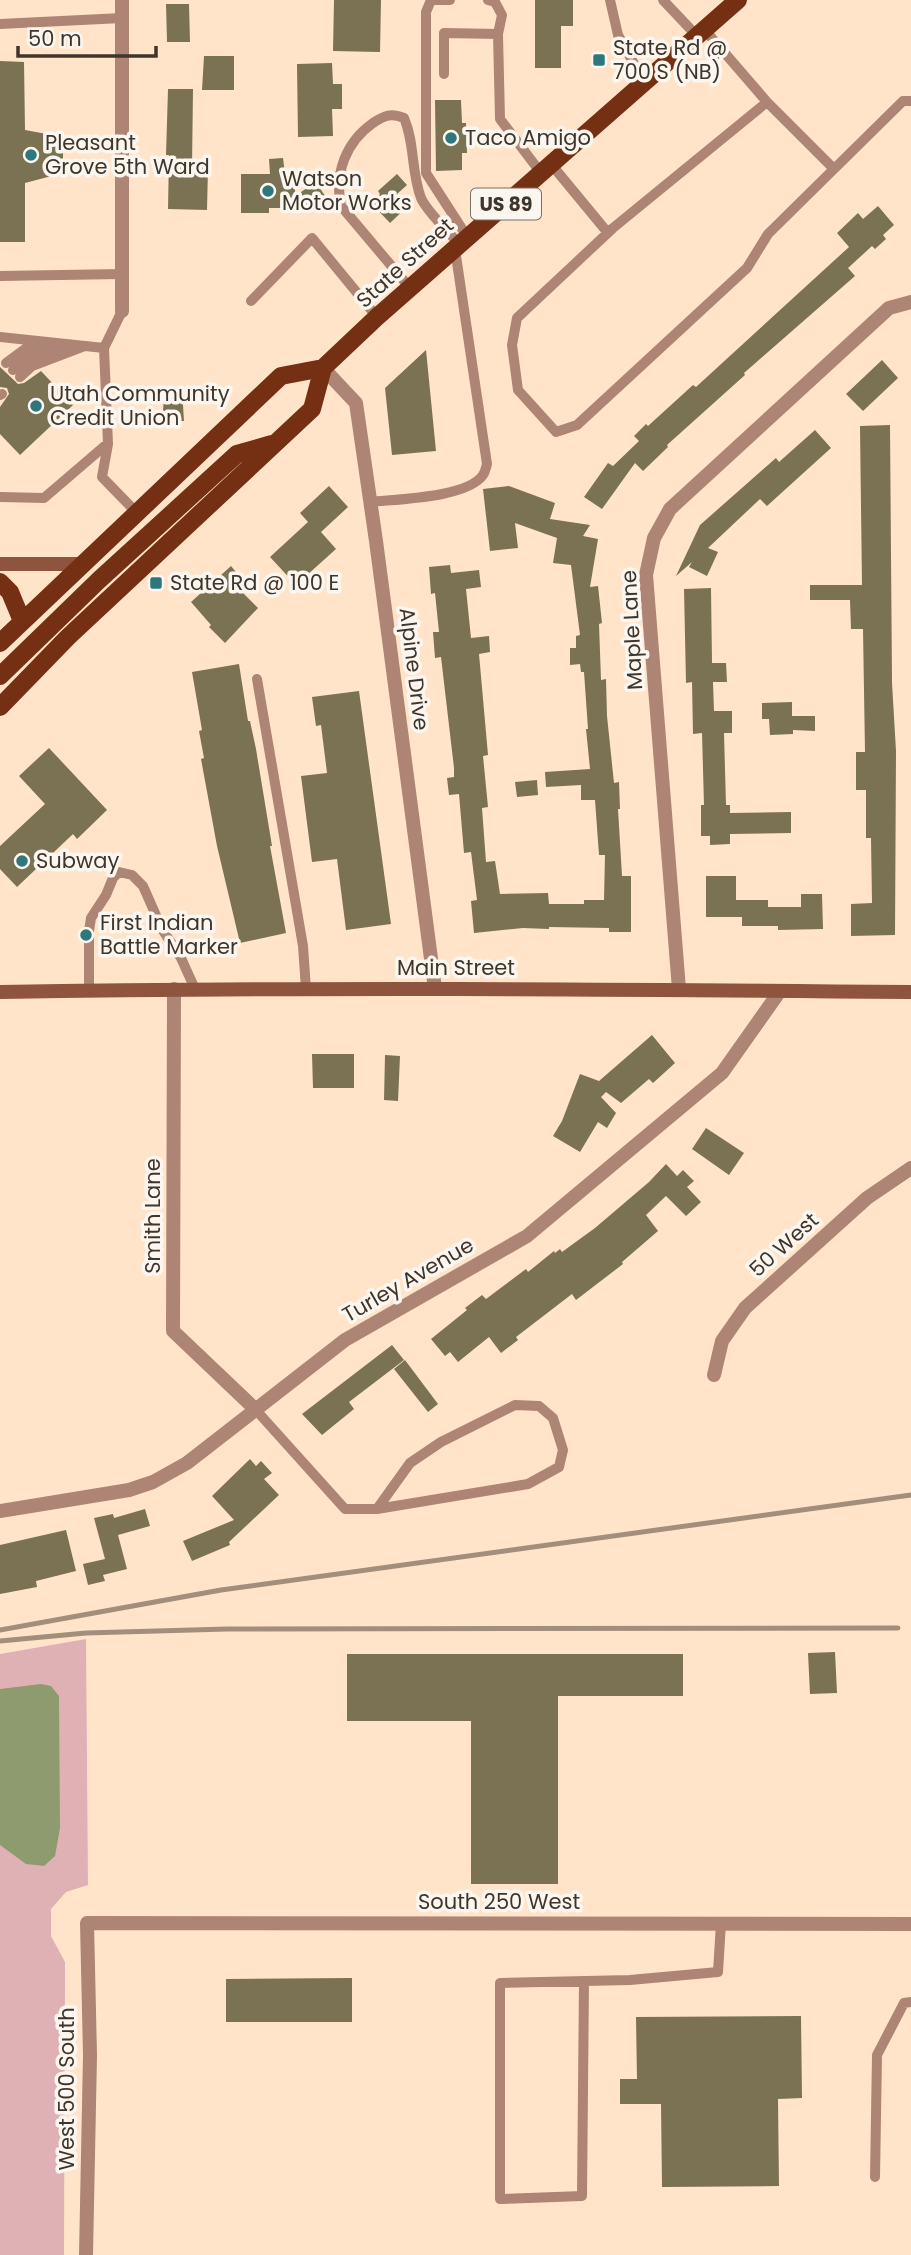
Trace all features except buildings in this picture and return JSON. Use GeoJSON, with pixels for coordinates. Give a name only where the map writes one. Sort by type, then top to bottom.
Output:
{"type":"FeatureCollection","features":[{"type":"Feature","properties":{"kind":"main road","name":"State Street"},"geometry":{"type":"LineString","coordinates":[[323,368],[377,317],[738,0]]}},
{"type":"Feature","properties":{"kind":"main road"},"geometry":{"type":"LineString","coordinates":[[0,643],[281,376],[323,368],[312,409],[68,638],[0,707]]}},
{"type":"Feature","properties":{"kind":"main road"},"geometry":{"type":"LineString","coordinates":[[0,676],[99,580],[237,454],[276,443]]}},
{"type":"Feature","properties":{"kind":"main road"},"geometry":{"type":"LineString","coordinates":[[0,564],[83,564],[99,580]]}},
{"type":"Feature","properties":{"kind":"main road"},"geometry":{"type":"LineString","coordinates":[[0,582],[10,592],[22,621]]}},
{"type":"Feature","properties":{"kind":"main road","name":"Main Street"},"geometry":{"type":"LineString","coordinates":[[0,992],[174,989],[911,992]]}},
{"type":"Feature","properties":{"kind":"street"},"geometry":{"type":"LineString","coordinates":[[122,0],[122,311]]}},
{"type":"Feature","properties":{"kind":"street","name":"Maple Lane"},"geometry":{"type":"LineString","coordinates":[[679,989],[646,575],[654,538],[670,509],[890,308],[911,302]]}},
{"type":"Feature","properties":{"kind":"street","name":"Alpine Drive"},"geometry":{"type":"LineString","coordinates":[[323,368],[356,403],[435,989]]}},
{"type":"Feature","properties":{"kind":"street","name":"Smith Lane"},"geometry":{"type":"LineString","coordinates":[[174,989],[173,1331],[255,1409]]}},
{"type":"Feature","properties":{"kind":"street","name":"Turley Avenue"},"geometry":{"type":"LineString","coordinates":[[0,1511],[129,1489],[153,1482],[187,1463],[345,1340],[527,1236],[722,1073],[780,991]]}},
{"type":"Feature","properties":{"kind":"street","name":"50 West"},"geometry":{"type":"LineString","coordinates":[[714,1375],[722,1341],[745,1308],[867,1198],[911,1168]]}},
{"type":"Feature","properties":{"kind":"street","name":"South 250 West"},"geometry":{"type":"LineString","coordinates":[[87,1923],[911,1924]]}},
{"type":"Feature","properties":{"kind":"street","name":"West 500 South"},"geometry":{"type":"LineString","coordinates":[[86,2255],[90,2055],[87,1923]]}},
{"type":"Feature","properties":{"kind":"lane"},"geometry":{"type":"LineString","coordinates":[[370,502],[453,492],[472,484],[483,475],[487,464],[461,244],[426,173],[426,12],[431,1],[450,0]]}},
{"type":"Feature","properties":{"kind":"lane"},"geometry":{"type":"LineString","coordinates":[[488,0],[495,2],[502,15],[498,34],[500,119],[608,233]]}},
{"type":"Feature","properties":{"kind":"lane"},"geometry":{"type":"LineString","coordinates":[[610,0],[618,35],[644,82]]}},
{"type":"Feature","properties":{"kind":"lane"},"geometry":{"type":"LineString","coordinates":[[663,0],[701,33],[834,169]]}},
{"type":"Feature","properties":{"kind":"lane"},"geometry":{"type":"LineString","coordinates":[[0,24],[122,18]]}},
{"type":"Feature","properties":{"kind":"lane"},"geometry":{"type":"LineString","coordinates":[[444,74],[444,33],[498,34]]}},
{"type":"Feature","properties":{"kind":"lane"},"geometry":{"type":"LineString","coordinates":[[767,102],[608,233],[517,318],[512,345],[518,390],[556,432],[577,425],[747,268],[768,234],[903,101],[911,101]]}},
{"type":"Feature","properties":{"kind":"lane"},"geometry":{"type":"LineString","coordinates":[[410,288],[341,206],[339,196],[344,156],[352,141],[383,116],[393,114],[404,118],[410,133],[411,156],[422,202],[461,244]]}},
{"type":"Feature","properties":{"kind":"lane"},"geometry":{"type":"LineString","coordinates":[[251,301],[312,238],[377,317]]}},
{"type":"Feature","properties":{"kind":"lane"},"geometry":{"type":"LineString","coordinates":[[0,276],[122,274]]}},
{"type":"Feature","properties":{"kind":"lane"},"geometry":{"type":"LineString","coordinates":[[122,311],[104,348],[108,444],[102,477],[136,512]]}},
{"type":"Feature","properties":{"kind":"lane"},"geometry":{"type":"LineString","coordinates":[[0,337],[104,348]]}},
{"type":"Feature","properties":{"kind":"lane"},"geometry":{"type":"LineString","coordinates":[[13,370],[25,349],[43,341]]}},
{"type":"Feature","properties":{"kind":"lane"},"geometry":{"type":"LineString","coordinates":[[13,370],[26,359],[67,344]]}},
{"type":"Feature","properties":{"kind":"lane"},"geometry":{"type":"LineString","coordinates":[[13,370],[32,366],[86,346]]}},
{"type":"Feature","properties":{"kind":"lane"},"geometry":{"type":"LineString","coordinates":[[0,497],[44,498],[108,444]]}},
{"type":"Feature","properties":{"kind":"lane"},"geometry":{"type":"LineString","coordinates":[[257,679],[303,946],[306,989]]}},
{"type":"Feature","properties":{"kind":"lane"},"geometry":{"type":"LineString","coordinates":[[89,990],[91,918],[119,872],[132,875],[143,886],[162,929],[181,958],[195,989]]}},
{"type":"Feature","properties":{"kind":"lane"},"geometry":{"type":"LineString","coordinates":[[255,1409],[345,1509],[377,1509],[528,1484],[559,1467],[563,1450],[553,1418],[539,1406],[515,1405],[441,1442],[410,1463],[377,1509]]}},
{"type":"Feature","properties":{"kind":"lane"},"geometry":{"type":"LineString","coordinates":[[583,1981],[582,2196],[500,2199],[500,1983],[583,1981],[630,1980],[718,1972],[721,1923]]}},
{"type":"Feature","properties":{"kind":"lane"},"geometry":{"type":"LineString","coordinates":[[875,2177],[877,2054],[904,2003],[911,2002]]}},
{"type":"Feature","properties":{"kind":"shaded area"},"geometry":{"type":"Polygon","coordinates":[[[86,1639],[88,1885],[66,1892],[51,1909],[51,1936],[65,1962],[64,2255],[0,2255],[0,1654],[86,1639]]]}},
{"type":"Feature","properties":{"kind":"shaded area"},"geometry":{"type":"Polygon","coordinates":[[[41,1684],[51,1686],[59,1696],[60,1828],[55,1856],[44,1866],[26,1864],[0,1845],[0,1689],[41,1684]]]}},
{"type":"Feature","properties":{"kind":"railway"},"geometry":{"type":"LineString","coordinates":[[0,1630],[221,1590],[911,1495]]}},
{"type":"Feature","properties":{"kind":"railway"},"geometry":{"type":"LineString","coordinates":[[0,1641],[86,1633],[227,1629],[898,1628]]}},
{"type":"Feature","properties":{"kind":"place","name":"State Rd @ 700 S (NB)"},"geometry":{"type":"Point","coordinates":[599,60]}},
{"type":"Feature","properties":{"kind":"place","name":"Taco Amigo"},"geometry":{"type":"Point","coordinates":[451,138]}},
{"type":"Feature","properties":{"kind":"place","name":"Pleasant Grove 5th Ward"},"geometry":{"type":"Point","coordinates":[31,155]}},
{"type":"Feature","properties":{"kind":"place","name":"Watson Motor Works"},"geometry":{"type":"Point","coordinates":[268,191]}},
{"type":"Feature","properties":{"kind":"place","name":"Utah Community Credit Union"},"geometry":{"type":"Point","coordinates":[36,406]}},
{"type":"Feature","properties":{"kind":"place","name":"State Rd @ 100 E"},"geometry":{"type":"Point","coordinates":[156,583]}},
{"type":"Feature","properties":{"kind":"place","name":"Subway"},"geometry":{"type":"Point","coordinates":[22,861]}},
{"type":"Feature","properties":{"kind":"place","name":"First Indian Battle Marker"},"geometry":{"type":"Point","coordinates":[86,935]}}]}
